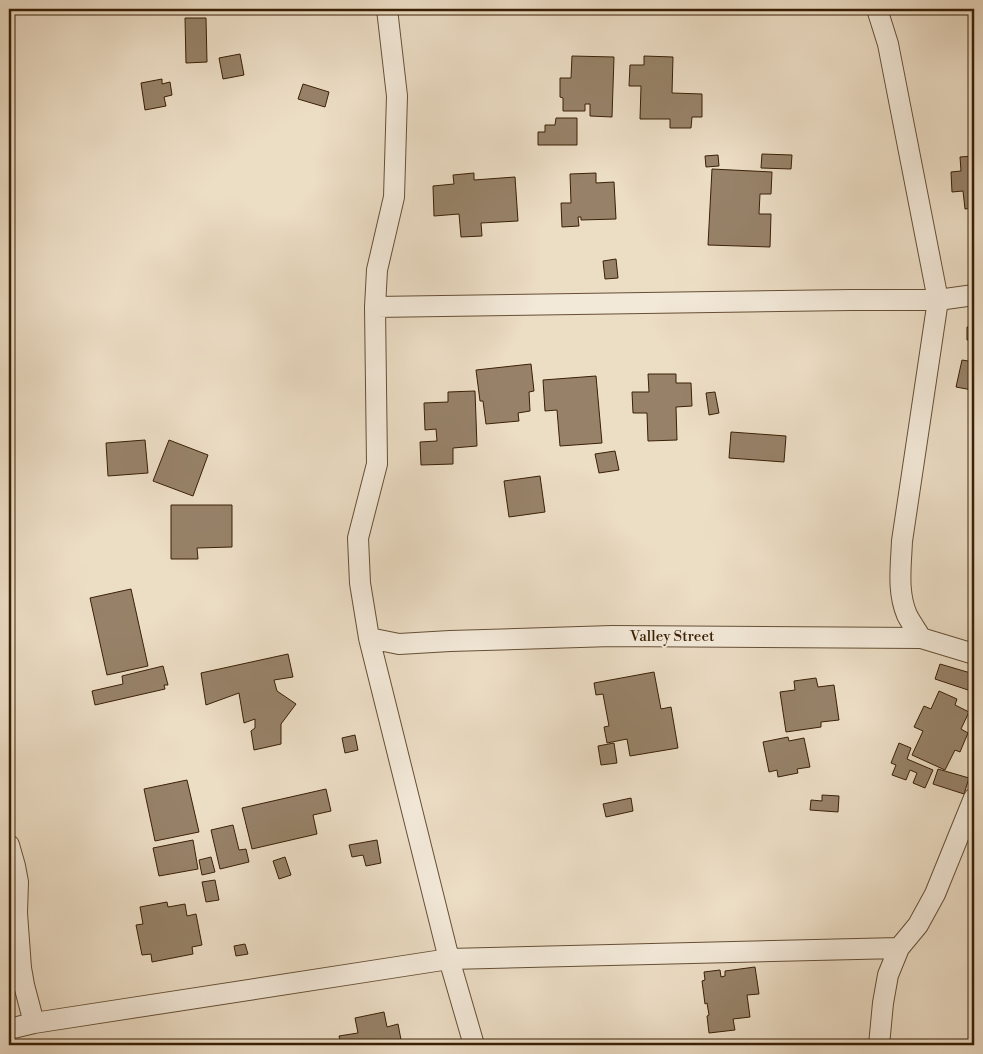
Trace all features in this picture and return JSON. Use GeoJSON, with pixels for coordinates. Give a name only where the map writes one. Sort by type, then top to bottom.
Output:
{"type":"FeatureCollection","features":[{"type":"Feature","properties":{"kind":"street"},"geometry":{"type":"LineString","coordinates":[[386,9],[397,96],[394,197],[377,270],[375,307],[377,464],[358,538],[360,583],[369,638],[450,959],[474,1045]]}},
{"type":"Feature","properties":{"kind":"street"},"geometry":{"type":"LineString","coordinates":[[877,9],[888,44],[938,300],[902,542],[900,572],[900,594],[907,614],[921,638]]}},
{"type":"Feature","properties":{"kind":"street"},"geometry":{"type":"LineString","coordinates":[[375,307],[938,300],[974,295]]}},
{"type":"Feature","properties":{"kind":"street","name":"Valley Street"},"geometry":{"type":"LineString","coordinates":[[369,638],[399,644],[612,636],[921,638],[974,654]]}},
{"type":"Feature","properties":{"kind":"street"},"geometry":{"type":"LineString","coordinates":[[879,1045],[888,975],[899,948],[918,925],[935,894],[974,798]]}},
{"type":"Feature","properties":{"kind":"street"},"geometry":{"type":"LineString","coordinates":[[9,845],[18,882],[17,914],[21,968],[34,1023]]}},
{"type":"Feature","properties":{"kind":"street"},"geometry":{"type":"LineString","coordinates":[[9,1029],[34,1023],[450,959],[899,948]]}},
{"type":"Feature","properties":{"kind":"building"},"geometry":{"type":"Polygon","coordinates":[[[185,18],[206,18],[207,62],[186,63],[185,18]]]}},
{"type":"Feature","properties":{"kind":"building"},"geometry":{"type":"Polygon","coordinates":[[[240,54],[244,75],[223,79],[219,58],[240,54]]]}},
{"type":"Feature","properties":{"kind":"building"},"geometry":{"type":"Polygon","coordinates":[[[572,56],[614,57],[612,117],[590,116],[590,104],[585,104],[585,111],[563,111],[563,98],[560,97],[560,78],[571,78],[572,56]]]}},
{"type":"Feature","properties":{"kind":"building"},"geometry":{"type":"Polygon","coordinates":[[[644,56],[673,57],[672,93],[702,94],[702,117],[692,117],[691,128],[670,128],[670,119],[640,119],[641,86],[629,86],[630,65],[644,65],[644,56]]]}},
{"type":"Feature","properties":{"kind":"building"},"geometry":{"type":"Polygon","coordinates":[[[162,79],[162,84],[170,82],[172,95],[164,97],[166,106],[145,110],[141,83],[162,79]]]}},
{"type":"Feature","properties":{"kind":"building"},"geometry":{"type":"Polygon","coordinates":[[[303,84],[329,92],[325,107],[298,99],[303,84]]]}},
{"type":"Feature","properties":{"kind":"building"},"geometry":{"type":"Polygon","coordinates":[[[556,118],[577,118],[577,145],[538,145],[538,132],[545,132],[545,125],[555,125],[556,118]]]}},
{"type":"Feature","properties":{"kind":"building"},"geometry":{"type":"Polygon","coordinates":[[[762,154],[792,155],[791,169],[761,168],[762,154]]]}},
{"type":"Feature","properties":{"kind":"building"},"geometry":{"type":"Polygon","coordinates":[[[718,155],[719,166],[706,167],[705,156],[718,155]]]}},
{"type":"Feature","properties":{"kind":"building"},"geometry":{"type":"Polygon","coordinates":[[[974,156],[974,208],[965,209],[963,191],[952,192],[951,172],[961,171],[960,157],[974,156]]]}},
{"type":"Feature","properties":{"kind":"building"},"geometry":{"type":"Polygon","coordinates":[[[712,169],[772,172],[771,194],[760,194],[759,214],[771,214],[770,247],[708,245],[712,169]]]}},
{"type":"Feature","properties":{"kind":"building"},"geometry":{"type":"Polygon","coordinates":[[[474,173],[474,180],[515,177],[518,221],[481,223],[482,236],[461,237],[459,214],[434,216],[433,186],[454,184],[453,175],[474,173]]]}},
{"type":"Feature","properties":{"kind":"building"},"geometry":{"type":"Polygon","coordinates":[[[596,173],[596,183],[614,182],[616,219],[581,220],[581,217],[578,217],[579,226],[562,227],[561,203],[571,203],[570,174],[596,173]]]}},
{"type":"Feature","properties":{"kind":"building"},"geometry":{"type":"Polygon","coordinates":[[[616,259],[618,278],[605,279],[603,261],[616,259]]]}},
{"type":"Feature","properties":{"kind":"building"},"geometry":{"type":"Polygon","coordinates":[[[967,327],[974,327],[974,340],[967,340],[967,327]]]}},
{"type":"Feature","properties":{"kind":"building"},"geometry":{"type":"Polygon","coordinates":[[[962,360],[974,362],[972,390],[956,387],[962,360]]]}},
{"type":"Feature","properties":{"kind":"building"},"geometry":{"type":"Polygon","coordinates":[[[531,364],[534,391],[529,392],[530,411],[518,413],[519,421],[486,424],[483,401],[480,401],[476,370],[531,364]]]}},
{"type":"Feature","properties":{"kind":"building"},"geometry":{"type":"Polygon","coordinates":[[[648,374],[676,374],[676,383],[691,383],[692,406],[676,407],[677,440],[648,441],[647,413],[633,413],[632,392],[649,392],[648,374]]]}},
{"type":"Feature","properties":{"kind":"building"},"geometry":{"type":"Polygon","coordinates":[[[596,376],[602,443],[560,446],[557,410],[545,411],[543,380],[596,376]]]}},
{"type":"Feature","properties":{"kind":"building"},"geometry":{"type":"Polygon","coordinates":[[[475,391],[477,446],[453,448],[453,464],[421,465],[420,442],[437,441],[436,429],[425,430],[424,403],[448,402],[448,392],[475,391]]]}},
{"type":"Feature","properties":{"kind":"building"},"geometry":{"type":"Polygon","coordinates":[[[715,392],[719,413],[709,415],[706,393],[715,392]]]}},
{"type":"Feature","properties":{"kind":"building"},"geometry":{"type":"Polygon","coordinates":[[[731,432],[786,436],[784,462],[729,458],[731,432]]]}},
{"type":"Feature","properties":{"kind":"building"},"geometry":{"type":"Polygon","coordinates":[[[145,440],[148,473],[108,476],[106,443],[145,440]]]}},
{"type":"Feature","properties":{"kind":"building"},"geometry":{"type":"Polygon","coordinates":[[[169,440],[208,455],[193,496],[153,481],[169,440]]]}},
{"type":"Feature","properties":{"kind":"building"},"geometry":{"type":"Polygon","coordinates":[[[615,451],[619,470],[599,473],[595,454],[615,451]]]}},
{"type":"Feature","properties":{"kind":"building"},"geometry":{"type":"Polygon","coordinates":[[[540,476],[545,512],[509,517],[504,481],[540,476]]]}},
{"type":"Feature","properties":{"kind":"building"},"geometry":{"type":"Polygon","coordinates":[[[171,505],[232,505],[232,547],[197,548],[198,559],[171,559],[171,505]]]}},
{"type":"Feature","properties":{"kind":"building"},"geometry":{"type":"Polygon","coordinates":[[[131,589],[148,666],[107,675],[90,598],[131,589]]]}},
{"type":"Feature","properties":{"kind":"building"},"geometry":{"type":"Polygon","coordinates":[[[288,654],[293,677],[274,680],[277,691],[296,704],[281,724],[281,744],[254,750],[251,731],[255,728],[255,719],[244,723],[239,693],[206,705],[201,673],[288,654]]]}},
{"type":"Feature","properties":{"kind":"building"},"geometry":{"type":"Polygon","coordinates":[[[940,664],[974,674],[974,692],[935,679],[940,664]]]}},
{"type":"Feature","properties":{"kind":"building"},"geometry":{"type":"Polygon","coordinates":[[[163,666],[168,685],[164,685],[165,689],[95,705],[92,691],[123,684],[122,676],[163,666]]]}},
{"type":"Feature","properties":{"kind":"building"},"geometry":{"type":"Polygon","coordinates":[[[654,672],[661,709],[671,707],[678,748],[630,756],[627,739],[607,743],[604,727],[609,726],[603,694],[596,695],[594,683],[654,672]]]}},
{"type":"Feature","properties":{"kind":"building"},"geometry":{"type":"Polygon","coordinates":[[[816,678],[818,687],[834,685],[839,720],[821,722],[821,727],[786,732],[780,692],[795,690],[794,681],[816,678]]]}},
{"type":"Feature","properties":{"kind":"building"},"geometry":{"type":"Polygon","coordinates":[[[939,691],[957,699],[955,705],[969,712],[961,729],[968,733],[960,752],[955,750],[945,770],[912,755],[923,731],[914,727],[924,706],[931,709],[939,691]]]}},
{"type":"Feature","properties":{"kind":"building"},"geometry":{"type":"Polygon","coordinates":[[[355,735],[358,750],[345,753],[342,738],[355,735]]]}},
{"type":"Feature","properties":{"kind":"building"},"geometry":{"type":"Polygon","coordinates":[[[788,737],[789,741],[804,738],[810,767],[797,769],[798,773],[778,777],[777,770],[769,772],[763,742],[788,737]]]}},
{"type":"Feature","properties":{"kind":"building"},"geometry":{"type":"Polygon","coordinates":[[[614,743],[617,763],[601,765],[598,746],[614,743]]]}},
{"type":"Feature","properties":{"kind":"building"},"geometry":{"type":"Polygon","coordinates":[[[899,743],[911,748],[907,759],[933,770],[925,788],[913,783],[917,773],[910,770],[906,780],[892,775],[896,765],[891,763],[899,743]]]}},
{"type":"Feature","properties":{"kind":"building"},"geometry":{"type":"Polygon","coordinates":[[[938,769],[969,778],[964,794],[933,784],[938,769]]]}},
{"type":"Feature","properties":{"kind":"building"},"geometry":{"type":"Polygon","coordinates":[[[187,780],[199,832],[155,841],[144,789],[187,780]]]}},
{"type":"Feature","properties":{"kind":"building"},"geometry":{"type":"Polygon","coordinates":[[[326,789],[331,811],[313,815],[317,834],[252,849],[242,808],[326,789]]]}},
{"type":"Feature","properties":{"kind":"building"},"geometry":{"type":"Polygon","coordinates":[[[822,795],[839,796],[838,812],[810,810],[811,800],[822,801],[822,795]]]}},
{"type":"Feature","properties":{"kind":"building"},"geometry":{"type":"Polygon","coordinates":[[[631,798],[633,811],[606,817],[603,804],[631,798]]]}},
{"type":"Feature","properties":{"kind":"building"},"geometry":{"type":"Polygon","coordinates":[[[233,825],[239,850],[246,849],[249,862],[220,869],[211,830],[233,825]]]}},
{"type":"Feature","properties":{"kind":"building"},"geometry":{"type":"Polygon","coordinates":[[[193,840],[198,869],[159,876],[153,848],[193,840]]]}},
{"type":"Feature","properties":{"kind":"building"},"geometry":{"type":"Polygon","coordinates":[[[377,840],[381,863],[366,866],[363,855],[352,857],[349,845],[377,840]]]}},
{"type":"Feature","properties":{"kind":"building"},"geometry":{"type":"Polygon","coordinates":[[[211,857],[215,872],[202,875],[199,860],[211,857]]]}},
{"type":"Feature","properties":{"kind":"building"},"geometry":{"type":"Polygon","coordinates":[[[285,857],[291,875],[279,879],[273,861],[285,857]]]}},
{"type":"Feature","properties":{"kind":"building"},"geometry":{"type":"Polygon","coordinates":[[[215,880],[219,900],[206,902],[202,882],[215,880]]]}},
{"type":"Feature","properties":{"kind":"building"},"geometry":{"type":"Polygon","coordinates":[[[167,902],[168,907],[185,904],[187,916],[196,914],[202,945],[192,947],[193,954],[152,962],[151,954],[142,955],[136,925],[143,924],[140,907],[167,902]]]}},
{"type":"Feature","properties":{"kind":"building"},"geometry":{"type":"Polygon","coordinates":[[[245,944],[248,954],[236,956],[234,946],[245,944]]]}},
{"type":"Feature","properties":{"kind":"building"},"geometry":{"type":"Polygon","coordinates":[[[755,967],[759,994],[747,995],[750,1017],[733,1019],[735,1030],[709,1033],[707,1016],[709,1015],[707,1003],[705,1004],[702,981],[705,980],[704,972],[720,970],[721,977],[725,976],[725,971],[755,967]]]}},
{"type":"Feature","properties":{"kind":"building"},"geometry":{"type":"Polygon","coordinates":[[[384,1012],[387,1027],[398,1024],[402,1045],[341,1045],[339,1036],[358,1033],[355,1018],[384,1012]]]}}]}
